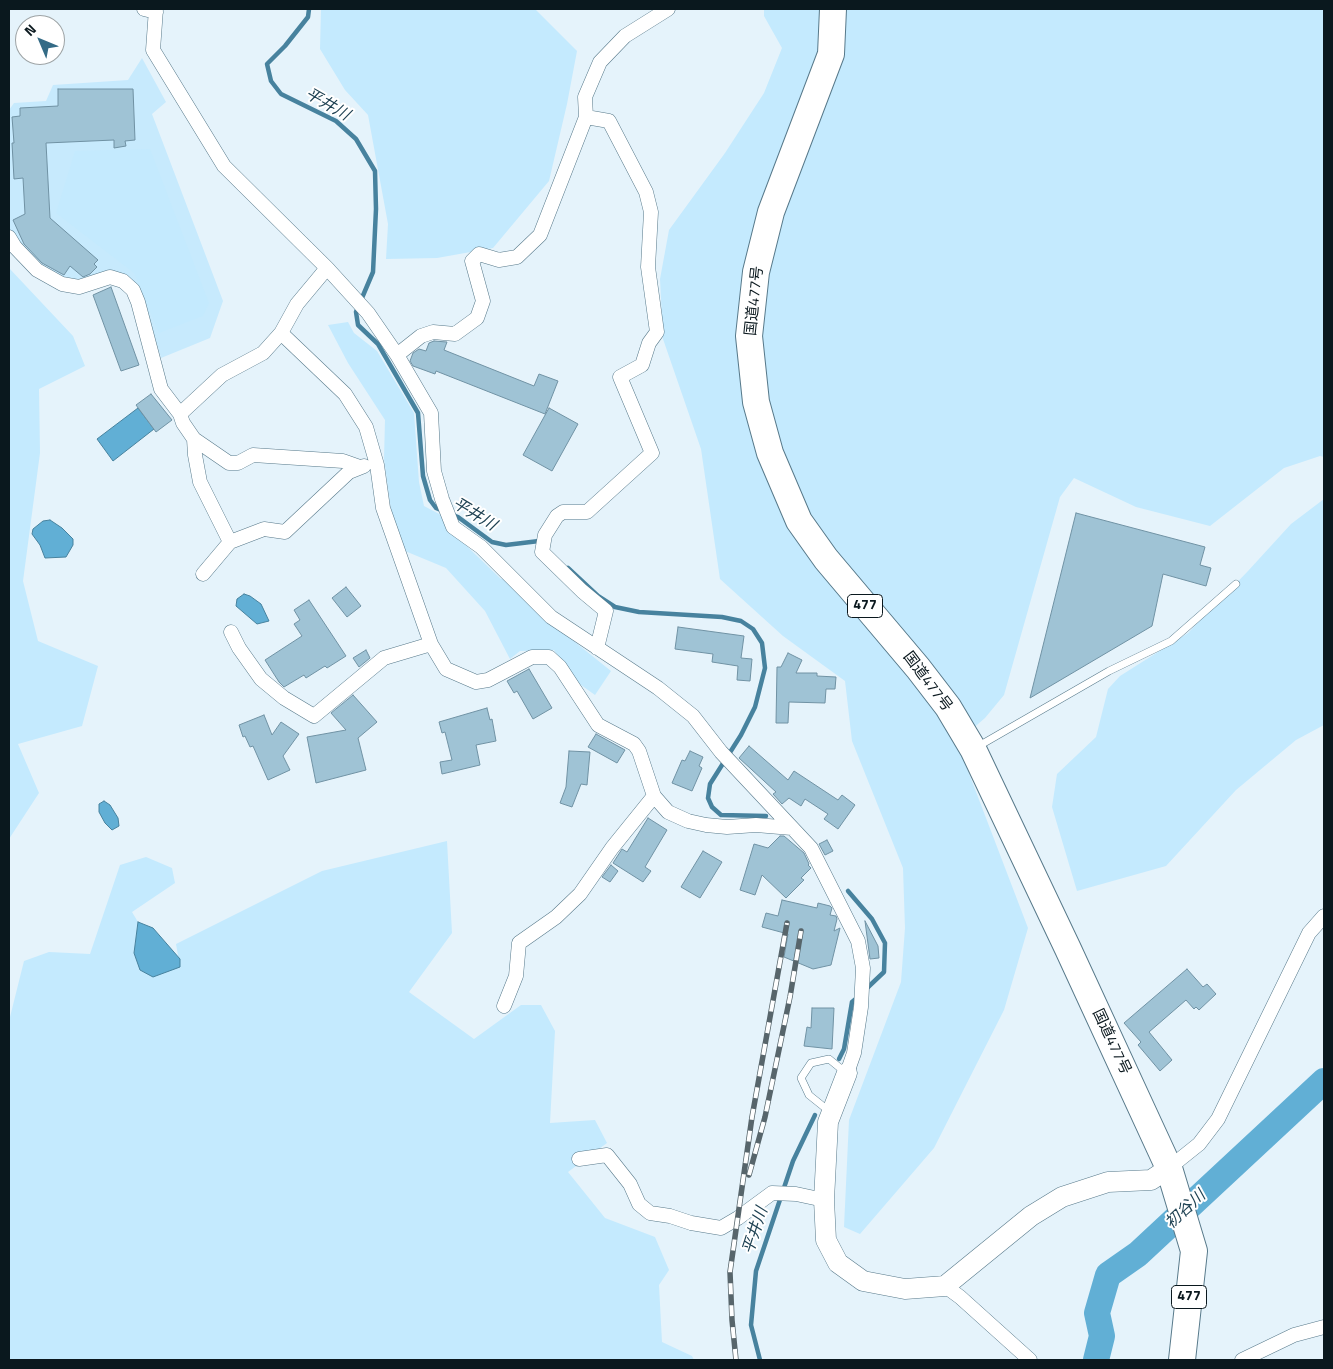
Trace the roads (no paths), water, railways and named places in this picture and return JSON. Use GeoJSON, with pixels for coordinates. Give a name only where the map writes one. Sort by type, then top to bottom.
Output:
{"type":"FeatureCollection","features":[{"type":"Feature","properties":{"kind":"highway","name":"国道477号"},"geometry":{"type":"LineString","coordinates":[[833,9],[830,54],[771,212],[756,272],[749,336],[756,402],[770,453],[799,521],[826,560],[948,707],[973,749],[1169,1168],[1194,1250],[1182,1360]]}},
{"type":"Feature","properties":{"kind":"street"},"geometry":{"type":"LineString","coordinates":[[397,355],[421,336],[433,332],[455,334],[477,318],[483,301],[472,261],[479,254],[499,260],[517,257],[540,236],[586,117],[585,97],[600,62],[625,36],[668,9]]}},
{"type":"Feature","properties":{"kind":"street"},"geometry":{"type":"LineString","coordinates":[[152,10],[153,50],[224,166],[353,295],[397,355],[431,413],[434,471],[453,527],[481,547],[551,617],[658,688],[693,716],[721,752],[811,848],[858,941],[863,968],[861,1007],[854,1053],[828,1122],[824,1200],[826,1240],[838,1263],[863,1281],[904,1289],[945,1286],[1007,1234],[1031,1216],[1062,1197],[1108,1182],[1151,1180],[1169,1168],[1199,1144],[1218,1119],[1309,933],[1324,916]]}},
{"type":"Feature","properties":{"kind":"street"},"geometry":{"type":"LineString","coordinates":[[586,117],[609,121],[646,192],[651,212],[648,267],[656,332],[648,344],[642,366],[620,377],[652,454],[587,512],[563,512],[557,516],[545,535],[542,552],[582,591],[606,611],[597,648]]}},
{"type":"Feature","properties":{"kind":"street"},"geometry":{"type":"LineString","coordinates":[[9,237],[15,247],[37,270],[62,284],[79,287],[110,277],[123,281],[133,290],[138,302],[161,389],[180,414],[183,423],[194,439],[229,463],[238,463],[253,455],[343,461],[360,467]]}},
{"type":"Feature","properties":{"kind":"street"},"geometry":{"type":"LineString","coordinates":[[180,414],[222,375],[263,353],[281,333],[297,304],[327,268]]}},
{"type":"Feature","properties":{"kind":"street"},"geometry":{"type":"LineString","coordinates":[[281,333],[345,394],[366,427],[378,465],[383,508],[431,644],[446,669],[476,682],[488,680],[532,657],[549,657],[560,667],[598,725],[634,744],[639,751],[654,796],[668,812],[688,821],[727,827],[756,825],[792,828]]}},
{"type":"Feature","properties":{"kind":"street"},"geometry":{"type":"LineString","coordinates":[[194,439],[200,482],[230,542]]}},
{"type":"Feature","properties":{"kind":"street"},"geometry":{"type":"LineString","coordinates":[[203,574],[230,542],[264,529],[285,532],[349,472],[360,467],[378,465]]}},
{"type":"Feature","properties":{"kind":"street"},"geometry":{"type":"LineString","coordinates":[[232,632],[239,648],[261,679],[284,698],[314,716],[384,658],[431,644]]}},
{"type":"Feature","properties":{"kind":"street"},"geometry":{"type":"LineString","coordinates":[[504,1006],[516,976],[519,943],[556,917],[580,894],[612,848],[654,796]]}},
{"type":"Feature","properties":{"kind":"street"},"geometry":{"type":"LineString","coordinates":[[579,1159],[608,1155],[630,1184],[639,1204],[650,1213],[670,1216],[691,1223],[721,1228],[772,1193],[796,1194],[824,1200]]}},
{"type":"Feature","properties":{"kind":"street"},"geometry":{"type":"LineString","coordinates":[[945,1286],[1030,1360]]}},
{"type":"Feature","properties":{"kind":"street"},"geometry":{"type":"LineString","coordinates":[[1242,1360],[1294,1335],[1324,1327]]}},
{"type":"Feature","properties":{"kind":"lane"},"geometry":{"type":"LineString","coordinates":[[973,749],[1109,671],[1171,641],[1236,584]]}},
{"type":"Feature","properties":{"kind":"lane"},"geometry":{"type":"LineString","coordinates":[[832,1113],[809,1095],[801,1078],[811,1063],[829,1060],[847,1073]]}},
{"type":"Feature","properties":{"kind":"water"},"geometry":{"type":"Polygon","coordinates":[[[138,408],[154,429],[113,461],[97,439],[138,408]]]}},
{"type":"Feature","properties":{"kind":"water"},"geometry":{"type":"Polygon","coordinates":[[[50,520],[73,539],[73,545],[66,557],[45,558],[40,545],[32,534],[33,529],[43,521],[50,520]]]}},
{"type":"Feature","properties":{"kind":"water"},"geometry":{"type":"Polygon","coordinates":[[[244,594],[261,604],[269,621],[257,624],[236,606],[237,599],[244,594]]]}},
{"type":"Feature","properties":{"kind":"water"},"geometry":{"type":"Polygon","coordinates":[[[104,801],[110,805],[118,818],[119,826],[112,830],[105,823],[99,812],[99,804],[104,801]]]}},
{"type":"Feature","properties":{"kind":"water"},"geometry":{"type":"Polygon","coordinates":[[[138,922],[153,928],[180,959],[180,967],[153,977],[140,970],[134,953],[138,922]]]}},
{"type":"Feature","properties":{"kind":"waterway","name":"平井川"},"geometry":{"type":"LineString","coordinates":[[309,9],[308,17],[285,46],[267,64],[271,81],[281,94],[336,121],[356,139],[375,171],[376,209],[373,272],[356,312],[358,325],[378,344],[418,413],[423,476],[430,500],[436,508],[443,511]]}},
{"type":"Feature","properties":{"kind":"waterway","name":"平井川"},"geometry":{"type":"LineString","coordinates":[[450,514],[458,517],[492,542],[506,545],[540,542]]}},
{"type":"Feature","properties":{"kind":"waterway","name":"平井川"},"geometry":{"type":"LineString","coordinates":[[568,568],[598,596],[615,607],[639,612],[722,617],[741,621],[753,629],[762,643],[765,668],[755,707],[741,735],[710,784],[708,798],[712,807],[721,815],[766,816]]}},
{"type":"Feature","properties":{"kind":"waterway","name":"平井川"},"geometry":{"type":"LineString","coordinates":[[848,891],[872,919],[885,943],[884,972],[865,990]]}},
{"type":"Feature","properties":{"kind":"waterway","name":"平井川"},"geometry":{"type":"LineString","coordinates":[[839,1059],[844,1049],[852,1002],[858,997]]}},
{"type":"Feature","properties":{"kind":"waterway","name":"初谷川"},"geometry":{"type":"LineString","coordinates":[[1096,1360],[1102,1336],[1097,1313],[1108,1275],[1138,1254],[1324,1081]]}},
{"type":"Feature","properties":{"kind":"waterway","name":"平井川"},"geometry":{"type":"LineString","coordinates":[[760,1360],[751,1325],[756,1271],[793,1161],[815,1115]]}},
{"type":"Feature","properties":{"kind":"railway"},"geometry":{"type":"LineString","coordinates":[[736,1360],[730,1272],[752,1117],[787,923]]}},
{"type":"Feature","properties":{"kind":"railway"},"geometry":{"type":"LineString","coordinates":[[749,1175],[765,1117],[790,997],[801,931]]}}]}
